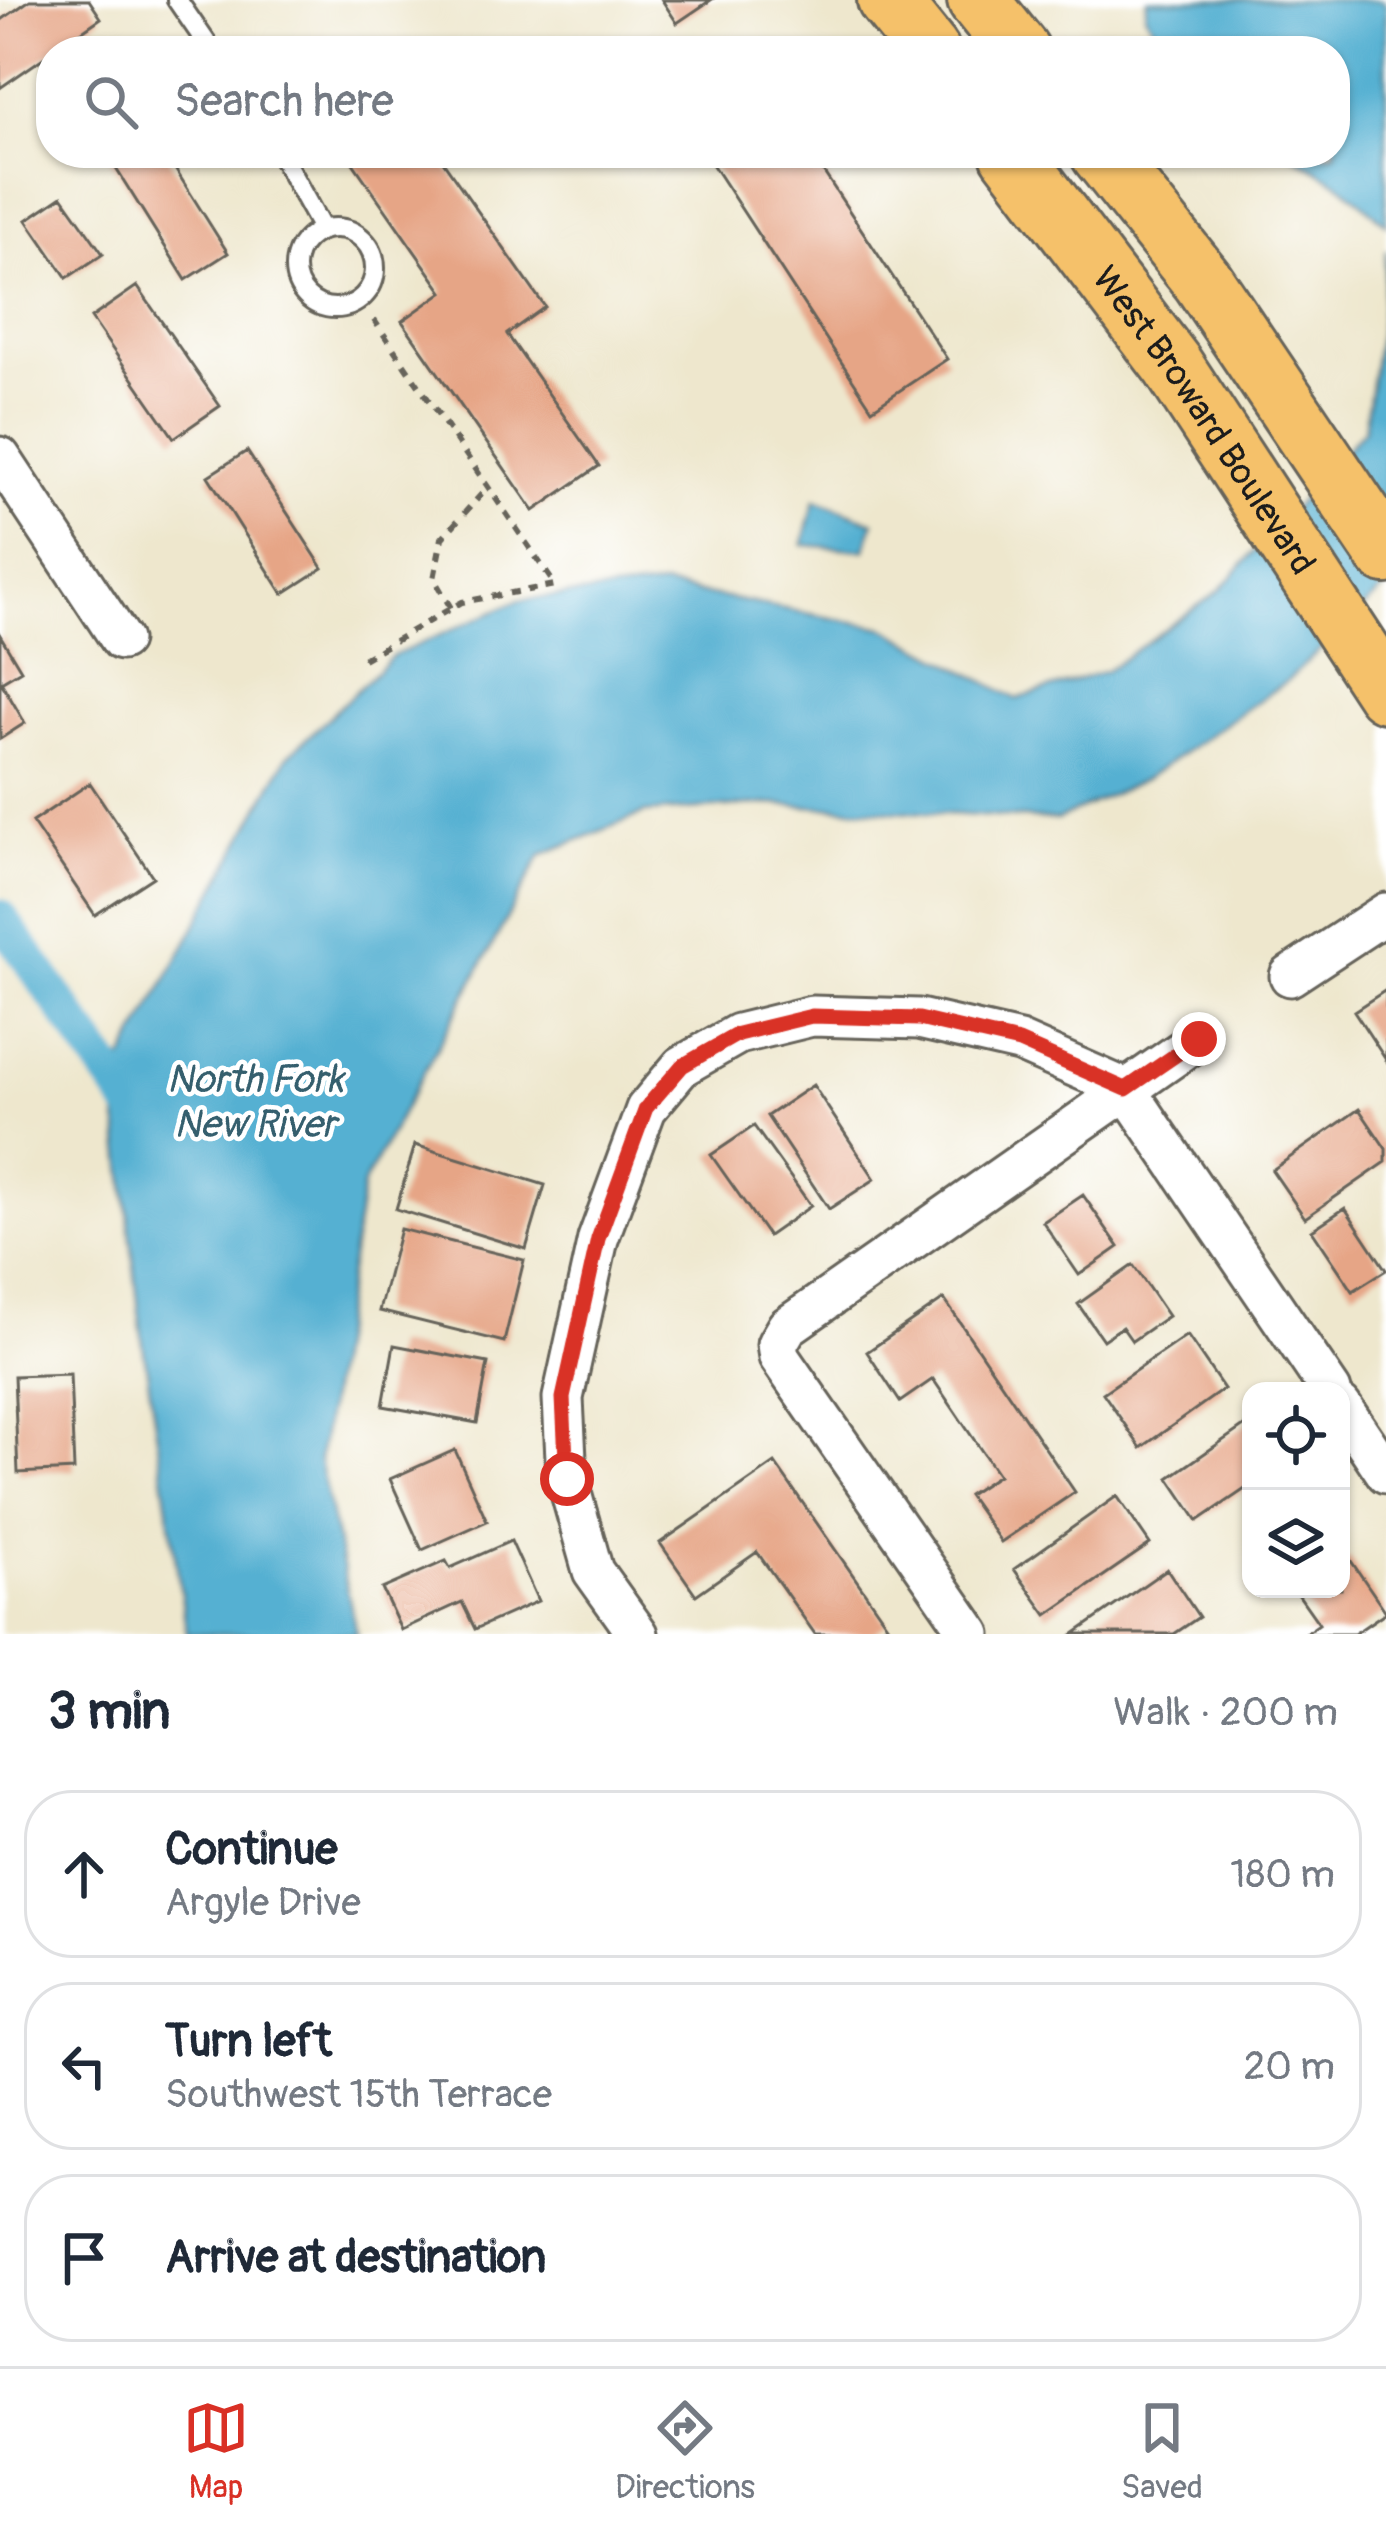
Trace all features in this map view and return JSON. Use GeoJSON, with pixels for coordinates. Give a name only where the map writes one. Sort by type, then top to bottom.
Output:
{"type":"FeatureCollection","features":[{"type":"Feature","properties":{"kind":"main road"},"geometry":{"type":"LineString","coordinates":[[888,0],[917,36]]}},
{"type":"Feature","properties":{"kind":"main road"},"geometry":{"type":"LineString","coordinates":[[943,0],[971,36]]}},
{"type":"Feature","properties":{"kind":"main road"},"geometry":{"type":"LineString","coordinates":[[977,0],[1007,36]]}},
{"type":"Feature","properties":{"kind":"main road","name":"West Broward Boulevard"},"geometry":{"type":"LineString","coordinates":[[1022,168],[1172,365],[1386,692]]}},
{"type":"Feature","properties":{"kind":"main road"},"geometry":{"type":"LineString","coordinates":[[1076,168],[1159,270],[1203,281]]}},
{"type":"Feature","properties":{"kind":"main road","name":"West Broward Boulevard"},"geometry":{"type":"LineString","coordinates":[[1113,168],[1203,281],[1386,553]]}},
{"type":"Feature","properties":{"kind":"street"},"geometry":{"type":"LineString","coordinates":[[0,457],[122,640]]}},
{"type":"Feature","properties":{"kind":"street"},"geometry":{"type":"LineString","coordinates":[[1290,976],[1386,913]]}},
{"type":"Feature","properties":{"kind":"street"},"geometry":{"type":"LineString","coordinates":[[638,1634],[593,1571],[567,1479],[563,1398],[598,1239],[646,1108],[682,1066],[738,1034],[812,1016],[919,1019],[1019,1042],[1126,1089],[1324,1382]]}},
{"type":"Feature","properties":{"kind":"street"},"geometry":{"type":"LineString","coordinates":[[971,1634],[779,1357],[777,1344],[787,1327],[1199,1039]]}},
{"type":"Feature","properties":{"kind":"street"},"geometry":{"type":"LineString","coordinates":[[1350,1419],[1386,1473]]}},
{"type":"Feature","properties":{"kind":"lane"},"geometry":{"type":"LineString","coordinates":[[177,0],[202,36]]}},
{"type":"Feature","properties":{"kind":"lane"},"geometry":{"type":"LineString","coordinates":[[288,168],[322,229]]}},
{"type":"Feature","properties":{"kind":"lane"},"geometry":{"type":"LineString","coordinates":[[322,229],[360,236],[374,259],[370,286],[351,305],[323,307],[302,292],[296,281],[294,268],[302,244],[322,229]]}},
{"type":"Feature","properties":{"kind":"path"},"geometry":{"type":"LineString","coordinates":[[363,659],[462,602],[555,586],[374,320]]}},
{"type":"Feature","properties":{"kind":"path"},"geometry":{"type":"LineString","coordinates":[[451,608],[434,579],[442,538],[488,487]]}},
{"type":"Feature","properties":{"kind":"water"},"geometry":{"type":"Polygon","coordinates":[[[1147,0],[1381,0],[1386,4],[1386,224],[1343,186],[1314,168],[1350,168],[1350,36],[1159,36],[1145,14],[1147,0]]]}},
{"type":"Feature","properties":{"kind":"water","name":"North Fork New River"},"geometry":{"type":"Polygon","coordinates":[[[1386,249],[1386,587],[1288,680],[1147,778],[1057,820],[766,804],[645,813],[541,855],[363,1185],[319,1460],[357,1634],[187,1634],[142,1338],[113,1078],[287,757],[393,656],[519,600],[663,586],[885,628],[1017,699],[1106,671],[1220,590],[1364,429],[1386,249]]]}},
{"type":"Feature","properties":{"kind":"water"},"geometry":{"type":"Polygon","coordinates":[[[815,500],[874,522],[865,550],[803,545],[815,500]]]}},
{"type":"Feature","properties":{"kind":"building"},"geometry":{"type":"Polygon","coordinates":[[[30,0],[89,0],[101,18],[75,36],[36,36],[36,63],[0,88],[0,21],[30,0]]]}},
{"type":"Feature","properties":{"kind":"building"},"geometry":{"type":"Polygon","coordinates":[[[662,0],[711,0],[677,23],[662,0]]]}},
{"type":"Feature","properties":{"kind":"building"},"geometry":{"type":"Polygon","coordinates":[[[116,168],[174,168],[228,253],[186,280],[116,168]]]}},
{"type":"Feature","properties":{"kind":"building"},"geometry":{"type":"Polygon","coordinates":[[[356,168],[448,168],[545,307],[507,334],[599,466],[534,511],[402,321],[443,292],[356,168]]]}},
{"type":"Feature","properties":{"kind":"building"},"geometry":{"type":"Polygon","coordinates":[[[715,168],[821,168],[947,359],[872,409],[715,168]]]}},
{"type":"Feature","properties":{"kind":"building"},"geometry":{"type":"Polygon","coordinates":[[[62,196],[103,254],[67,278],[27,220],[62,196]]]}},
{"type":"Feature","properties":{"kind":"building"},"geometry":{"type":"Polygon","coordinates":[[[137,286],[220,406],[174,438],[91,318],[137,286]]]}},
{"type":"Feature","properties":{"kind":"building"},"geometry":{"type":"Polygon","coordinates":[[[247,451],[323,568],[283,594],[208,476],[247,451]]]}},
{"type":"Feature","properties":{"kind":"building"},"geometry":{"type":"Polygon","coordinates":[[[0,635],[21,670],[1,682],[25,723],[0,739],[0,635]]]}},
{"type":"Feature","properties":{"kind":"building"},"geometry":{"type":"Polygon","coordinates":[[[90,783],[153,877],[95,915],[32,822],[90,783]]]}},
{"type":"Feature","properties":{"kind":"building"},"geometry":{"type":"Polygon","coordinates":[[[1386,990],[1386,1060],[1354,1011],[1386,990]]]}},
{"type":"Feature","properties":{"kind":"building"},"geometry":{"type":"Polygon","coordinates":[[[813,1085],[875,1179],[829,1209],[767,1116],[813,1085]]]}},
{"type":"Feature","properties":{"kind":"building"},"geometry":{"type":"Polygon","coordinates":[[[1359,1109],[1386,1149],[1386,1162],[1305,1218],[1272,1170],[1359,1109]]]}},
{"type":"Feature","properties":{"kind":"building"},"geometry":{"type":"Polygon","coordinates":[[[754,1126],[811,1206],[768,1236],[711,1155],[754,1126]]]}},
{"type":"Feature","properties":{"kind":"building"},"geometry":{"type":"Polygon","coordinates":[[[415,1145],[545,1185],[526,1249],[396,1209],[415,1145]]]}},
{"type":"Feature","properties":{"kind":"building"},"geometry":{"type":"Polygon","coordinates":[[[1083,1195],[1119,1247],[1079,1275],[1043,1222],[1083,1195]]]}},
{"type":"Feature","properties":{"kind":"building"},"geometry":{"type":"Polygon","coordinates":[[[1345,1208],[1386,1270],[1353,1291],[1312,1230],[1345,1208]]]}},
{"type":"Feature","properties":{"kind":"building"},"geometry":{"type":"Polygon","coordinates":[[[400,1229],[524,1260],[504,1342],[379,1311],[400,1229]]]}},
{"type":"Feature","properties":{"kind":"building"},"geometry":{"type":"Polygon","coordinates":[[[1133,1265],[1168,1316],[1132,1341],[1122,1327],[1103,1340],[1078,1304],[1133,1265]]]}},
{"type":"Feature","properties":{"kind":"building"},"geometry":{"type":"Polygon","coordinates":[[[944,1299],[1075,1492],[1001,1542],[968,1495],[998,1475],[933,1379],[900,1402],[867,1352],[944,1299]]]}},
{"type":"Feature","properties":{"kind":"building"},"geometry":{"type":"Polygon","coordinates":[[[1187,1335],[1224,1389],[1141,1448],[1103,1393],[1187,1335]]]}},
{"type":"Feature","properties":{"kind":"building"},"geometry":{"type":"Polygon","coordinates":[[[394,1345],[488,1363],[477,1423],[383,1406],[394,1345]]]}},
{"type":"Feature","properties":{"kind":"building"},"geometry":{"type":"Polygon","coordinates":[[[70,1374],[74,1470],[18,1473],[14,1376],[70,1374]]]}},
{"type":"Feature","properties":{"kind":"building"},"geometry":{"type":"Polygon","coordinates":[[[1242,1427],[1242,1491],[1198,1521],[1169,1478],[1242,1427]]]}},
{"type":"Feature","properties":{"kind":"building"},"geometry":{"type":"Polygon","coordinates":[[[455,1450],[487,1521],[422,1550],[390,1479],[455,1450]]]}},
{"type":"Feature","properties":{"kind":"building"},"geometry":{"type":"Polygon","coordinates":[[[775,1463],[887,1624],[872,1634],[815,1634],[757,1552],[696,1595],[660,1543],[775,1463]]]}},
{"type":"Feature","properties":{"kind":"building"},"geometry":{"type":"Polygon","coordinates":[[[1117,1496],[1150,1544],[1047,1615],[1014,1569],[1117,1496]]]}},
{"type":"Feature","properties":{"kind":"building"},"geometry":{"type":"Polygon","coordinates":[[[511,1541],[538,1601],[475,1629],[462,1602],[401,1630],[382,1589],[446,1561],[450,1568],[511,1541]]]}},
{"type":"Feature","properties":{"kind":"building"},"geometry":{"type":"Polygon","coordinates":[[[1350,1559],[1386,1612],[1354,1634],[1305,1634],[1319,1624],[1301,1598],[1350,1598],[1350,1559]]]}},
{"type":"Feature","properties":{"kind":"building"},"geometry":{"type":"Polygon","coordinates":[[[1167,1569],[1199,1617],[1174,1634],[1074,1634],[1167,1569]]]}},
{"type":"Feature","properties":{"kind":"waterway"},"geometry":{"type":"LineString","coordinates":[[0,917],[139,1116]]}},
{"type":"Feature","properties":{"kind":"route"},"geometry":{"type":"LineString","coordinates":[[567,1479],[563,1398],[598,1239],[646,1108],[682,1066],[738,1034],[812,1016],[919,1019],[1019,1042],[1126,1089],[1199,1039]]}}]}
